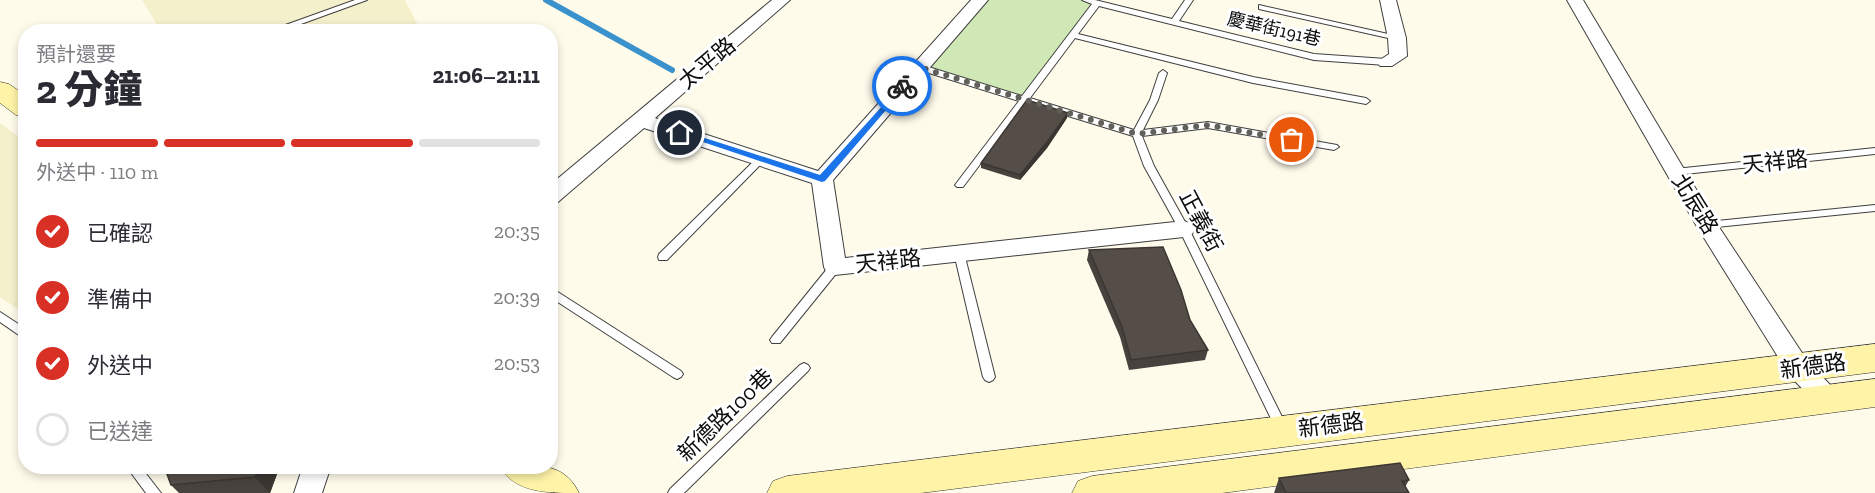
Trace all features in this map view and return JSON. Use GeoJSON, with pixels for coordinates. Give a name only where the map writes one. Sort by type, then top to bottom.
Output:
{"type":"FeatureCollection","features":[{"type":"Feature","properties":{"kind":"main road","name":"新德路"},"geometry":{"type":"LineString","coordinates":[[798,492],[1875,358]]}},
{"type":"Feature","properties":{"kind":"main road","name":"新德路"},"geometry":{"type":"LineString","coordinates":[[1092,493],[1875,393]]}},
{"type":"Feature","properties":{"kind":"main road"},"geometry":{"type":"LineString","coordinates":[[530,474],[559,493]]}},
{"type":"Feature","properties":{"kind":"street","name":"太平路"},"geometry":{"type":"LineString","coordinates":[[558,190],[782,0]]}},
{"type":"Feature","properties":{"kind":"street"},"geometry":{"type":"LineString","coordinates":[[640,120],[822,179],[980,0]]}},
{"type":"Feature","properties":{"kind":"street"},"geometry":{"type":"LineString","coordinates":[[1386,62],[1398,56],[1397,38],[1388,0]]}},
{"type":"Feature","properties":{"kind":"street","name":"北辰路"},"geometry":{"type":"LineString","coordinates":[[1575,0],[1707,225],[1799,369],[1829,400]]}},
{"type":"Feature","properties":{"kind":"street","name":"天祥路"},"geometry":{"type":"LineString","coordinates":[[822,179],[835,267],[1184,229]]}},
{"type":"Feature","properties":{"kind":"street"},"geometry":{"type":"LineString","coordinates":[[308,493],[314,474]]}},
{"type":"Feature","properties":{"kind":"lane"},"geometry":{"type":"LineString","coordinates":[[293,24],[363,0]]}},
{"type":"Feature","properties":{"kind":"lane","name":"慶華街191巷"},"geometry":{"type":"LineString","coordinates":[[1086,0],[1314,57],[1386,62]]}},
{"type":"Feature","properties":{"kind":"lane"},"geometry":{"type":"LineString","coordinates":[[1174,22],[1189,0]]}},
{"type":"Feature","properties":{"kind":"lane"},"geometry":{"type":"LineString","coordinates":[[960,185],[1097,3]]}},
{"type":"Feature","properties":{"kind":"lane"},"geometry":{"type":"LineString","coordinates":[[1262,7],[1397,38]]}},
{"type":"Feature","properties":{"kind":"lane"},"geometry":{"type":"LineString","coordinates":[[1074,34],[1253,80],[1366,101]]}},
{"type":"Feature","properties":{"kind":"lane"},"geometry":{"type":"LineString","coordinates":[[919,67],[1027,98],[1137,134],[1208,125],[1334,147]]}},
{"type":"Feature","properties":{"kind":"lane"},"geometry":{"type":"LineString","coordinates":[[1137,134],[1154,100],[1163,73]]}},
{"type":"Feature","properties":{"kind":"lane","name":"正義街"},"geometry":{"type":"LineString","coordinates":[[1137,134],[1149,166],[1184,229],[1282,430]]}},
{"type":"Feature","properties":{"kind":"lane","name":"天祥路"},"geometry":{"type":"LineString","coordinates":[[1675,172],[1875,151]]}},
{"type":"Feature","properties":{"kind":"lane"},"geometry":{"type":"LineString","coordinates":[[663,257],[761,159]]}},
{"type":"Feature","properties":{"kind":"lane"},"geometry":{"type":"LineString","coordinates":[[1707,225],[1875,208]]}},
{"type":"Feature","properties":{"kind":"lane"},"geometry":{"type":"LineString","coordinates":[[959,253],[989,377]]}},
{"type":"Feature","properties":{"kind":"lane"},"geometry":{"type":"LineString","coordinates":[[776,340],[835,267]]}},
{"type":"Feature","properties":{"kind":"lane"},"geometry":{"type":"LineString","coordinates":[[558,296],[678,374]]}},
{"type":"Feature","properties":{"kind":"lane"},"geometry":{"type":"LineString","coordinates":[[0,316],[18,330]]}},
{"type":"Feature","properties":{"kind":"lane","name":"新德路100巷"},"geometry":{"type":"LineString","coordinates":[[675,493],[804,368]]}},
{"type":"Feature","properties":{"kind":"lane"},"geometry":{"type":"LineString","coordinates":[[139,474],[154,493]]}},
{"type":"Feature","properties":{"kind":"shaded area"},"geometry":{"type":"Polygon","coordinates":[[[142,0],[405,0],[417,24],[157,24],[142,0]]]}},
{"type":"Feature","properties":{"kind":"shaded area"},"geometry":{"type":"Polygon","coordinates":[[[0,123],[18,136],[18,309],[0,297],[0,123]]]}},
{"type":"Feature","properties":{"kind":"green space"},"geometry":{"type":"Polygon","coordinates":[[[980,0],[1086,0],[1097,3],[1027,98],[919,67],[980,0]]]}},
{"type":"Feature","properties":{"kind":"building"},"geometry":{"type":"Polygon","coordinates":[[[1027,100],[1068,113],[1020,175],[981,163],[1027,100]]]}},
{"type":"Feature","properties":{"kind":"building"},"geometry":{"type":"Polygon","coordinates":[[[1163,247],[1181,290],[1190,320],[1208,350],[1131,360],[1122,327],[1089,250],[1163,247]]]}},
{"type":"Feature","properties":{"kind":"building"},"geometry":{"type":"Polygon","coordinates":[[[1400,463],[1409,480],[1402,481],[1409,493],[1286,493],[1279,478],[1400,463]]]}},
{"type":"Feature","properties":{"kind":"building"},"geometry":{"type":"Polygon","coordinates":[[[167,474],[256,474],[255,477],[171,485],[167,474]]]}},
{"type":"Feature","properties":{"kind":"waterway"},"geometry":{"type":"LineString","coordinates":[[546,0],[672,70]]}},
{"type":"Feature","properties":{"kind":"way so far"},"geometry":{"type":"LineString","coordinates":[[902,86],[919,67],[1027,98],[1137,134],[1208,125],[1292,140]]}},
{"type":"Feature","properties":{"kind":"route"},"geometry":{"type":"LineString","coordinates":[[680,133],[822,179],[902,86]]}}]}
